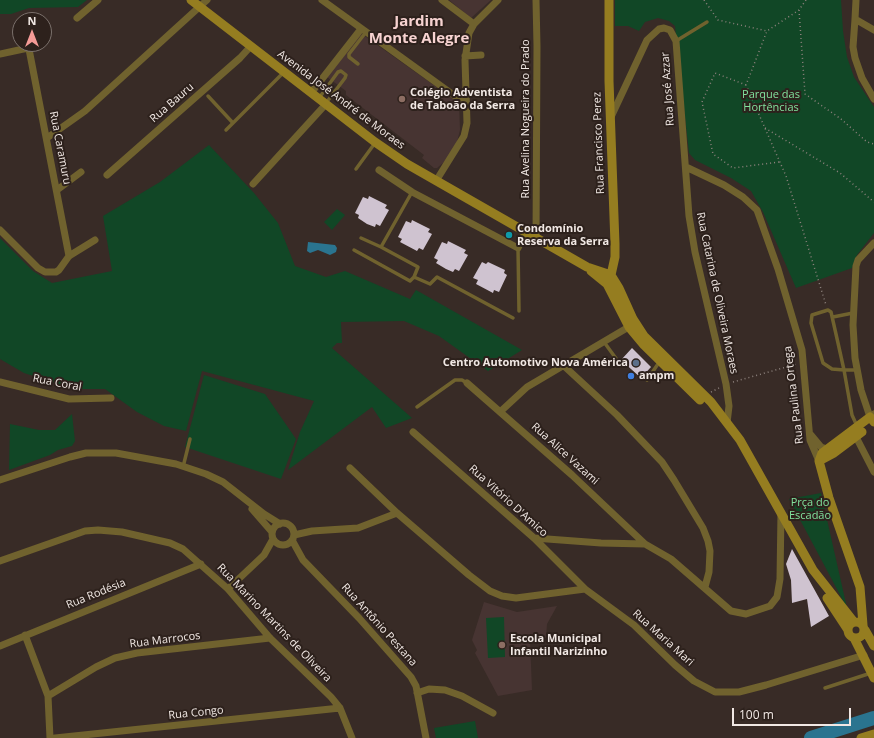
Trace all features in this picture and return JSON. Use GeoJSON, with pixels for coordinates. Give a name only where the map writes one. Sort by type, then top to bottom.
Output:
{"type":"FeatureCollection","features":[{"type":"Feature","properties":{"kind":"street"},"geometry":{"type":"LineString","coordinates":[[77,18],[98,0]]}},
{"type":"Feature","properties":{"kind":"street","name":"Avenida José André de Moraes"},"geometry":{"type":"LineString","coordinates":[[191,0],[375,142],[436,181],[525,233],[587,267],[611,275],[632,324],[711,402],[740,440],[781,510],[813,570],[856,628],[874,646]]}},
{"type":"Feature","properties":{"kind":"street"},"geometry":{"type":"LineString","coordinates":[[47,138],[85,112],[207,0]]}},
{"type":"Feature","properties":{"kind":"street"},"geometry":{"type":"LineString","coordinates":[[322,0],[466,104]]}},
{"type":"Feature","properties":{"kind":"street"},"geometry":{"type":"LineString","coordinates":[[442,0],[474,24]]}},
{"type":"Feature","properties":{"kind":"street"},"geometry":{"type":"LineString","coordinates":[[436,181],[464,136],[467,123],[465,56],[469,34],[474,24],[498,0]]}},
{"type":"Feature","properties":{"kind":"street","name":"Rua Avelina Nogueira do Prado"},"geometry":{"type":"LineString","coordinates":[[536,0],[538,46],[536,239]]}},
{"type":"Feature","properties":{"kind":"street","name":"Rua Francisco Perez"},"geometry":{"type":"LineString","coordinates":[[607,284],[611,275],[615,257],[610,119],[609,0]]}},
{"type":"Feature","properties":{"kind":"street"},"geometry":{"type":"LineString","coordinates":[[856,0],[855,58],[862,78],[874,98]]}},
{"type":"Feature","properties":{"kind":"street"},"geometry":{"type":"LineString","coordinates":[[855,20],[874,30]]}},
{"type":"Feature","properties":{"kind":"street","name":"Rua José Azzar"},"geometry":{"type":"LineString","coordinates":[[610,119],[647,40],[653,32],[664,28],[670,30],[676,41],[686,167]]}},
{"type":"Feature","properties":{"kind":"street"},"geometry":{"type":"LineString","coordinates":[[253,184],[318,99],[363,30]]}},
{"type":"Feature","properties":{"kind":"street","name":"Rua Bauru"},"geometry":{"type":"LineString","coordinates":[[107,175],[240,58],[251,46]]}},
{"type":"Feature","properties":{"kind":"street"},"geometry":{"type":"LineString","coordinates":[[0,54],[12,51]]}},
{"type":"Feature","properties":{"kind":"street","name":"Rua Caramuru"},"geometry":{"type":"LineString","coordinates":[[29,52],[69,256]]}},
{"type":"Feature","properties":{"kind":"street"},"geometry":{"type":"LineString","coordinates":[[465,56],[481,55]]}},
{"type":"Feature","properties":{"kind":"street","name":"Rua Paulina Ortega"},"geometry":{"type":"LineString","coordinates":[[686,167],[724,185],[742,197],[757,210],[797,329],[805,362],[810,432],[814,453],[860,587],[856,628]]}},
{"type":"Feature","properties":{"kind":"street","name":"Rua Catarina de Oliveira Moraes"},"geometry":{"type":"LineString","coordinates":[[686,167],[687,204],[695,252],[726,384],[729,406],[727,423]]}},
{"type":"Feature","properties":{"kind":"street"},"geometry":{"type":"LineString","coordinates":[[379,170],[412,192],[518,248],[525,233]]}},
{"type":"Feature","properties":{"kind":"street"},"geometry":{"type":"LineString","coordinates":[[57,190],[81,172]]}},
{"type":"Feature","properties":{"kind":"street"},"geometry":{"type":"LineString","coordinates":[[0,230],[38,268],[46,272],[56,272],[69,256],[95,240]]}},
{"type":"Feature","properties":{"kind":"street"},"geometry":{"type":"LineString","coordinates":[[818,461],[822,453],[827,449],[873,419],[860,390],[857,370],[854,312],[856,266],[858,260],[874,243]]}},
{"type":"Feature","properties":{"kind":"street","name":"Avenida José André de Moraes"},"geometry":{"type":"LineString","coordinates":[[587,267],[607,284],[644,345],[699,399],[719,414]]}},
{"type":"Feature","properties":{"kind":"street"},"geometry":{"type":"LineString","coordinates":[[500,412],[527,387],[632,324]]}},
{"type":"Feature","properties":{"kind":"street"},"geometry":{"type":"LineString","coordinates":[[563,366],[618,415],[662,462],[674,480],[703,528],[708,541],[710,551],[710,572],[705,587]]}},
{"type":"Feature","properties":{"kind":"street","name":"Rua Coral"},"geometry":{"type":"LineString","coordinates":[[0,382],[69,399],[111,398]]}},
{"type":"Feature","properties":{"kind":"street","name":"Rua Alice Vazami"},"geometry":{"type":"LineString","coordinates":[[467,383],[572,475],[645,544],[671,559],[731,611],[746,614],[770,606],[777,597],[780,585],[781,510]]}},
{"type":"Feature","properties":{"kind":"street"},"geometry":{"type":"LineString","coordinates":[[818,461],[834,453],[855,431]]}},
{"type":"Feature","properties":{"kind":"street"},"geometry":{"type":"LineString","coordinates":[[855,431],[874,472]]}},
{"type":"Feature","properties":{"kind":"street","name":"Rua Vitório D'Amico"},"geometry":{"type":"LineString","coordinates":[[413,432],[534,538],[585,589]]}},
{"type":"Feature","properties":{"kind":"street"},"geometry":{"type":"LineString","coordinates":[[810,432],[815,441],[821,447],[827,449]]}},
{"type":"Feature","properties":{"kind":"street"},"geometry":{"type":"LineString","coordinates":[[0,477],[70,457],[86,454],[116,453],[183,466],[223,482],[280,524],[287,524],[292,534]]}},
{"type":"Feature","properties":{"kind":"street"},"geometry":{"type":"LineString","coordinates":[[350,468],[397,512],[469,575],[490,590],[502,596],[516,598],[585,589]]}},
{"type":"Feature","properties":{"kind":"street"},"geometry":{"type":"LineString","coordinates":[[241,496],[273,535]]}},
{"type":"Feature","properties":{"kind":"street"},"geometry":{"type":"LineString","coordinates":[[228,589],[264,555],[283,545],[292,534],[358,528],[397,512]]}},
{"type":"Feature","properties":{"kind":"street"},"geometry":{"type":"LineString","coordinates":[[264,555],[280,524]]}},
{"type":"Feature","properties":{"kind":"street","name":"Rua Marino Martins de Oliveira"},"geometry":{"type":"LineString","coordinates":[[0,561],[72,535],[98,530],[152,537],[170,542],[183,549],[228,589],[270,638],[340,708],[352,738]]}},
{"type":"Feature","properties":{"kind":"street","name":"Rua Antônio Pestana"},"geometry":{"type":"LineString","coordinates":[[292,534],[303,560]]}},
{"type":"Feature","properties":{"kind":"street","name":"Rua Antônio Pestana"},"geometry":{"type":"LineString","coordinates":[[273,535],[283,545],[303,560],[396,658],[411,677],[417,693],[426,738]]}},
{"type":"Feature","properties":{"kind":"street"},"geometry":{"type":"LineString","coordinates":[[534,538],[601,543],[645,544]]}},
{"type":"Feature","properties":{"kind":"street","name":"Rua Rodésia"},"geometry":{"type":"LineString","coordinates":[[0,646],[201,564]]}},
{"type":"Feature","properties":{"kind":"street","name":"Rua Maria Mari"},"geometry":{"type":"LineString","coordinates":[[585,589],[634,625],[675,665],[694,681],[715,692],[739,692],[864,655]]}},
{"type":"Feature","properties":{"kind":"street","name":"Avenida José André de Moraes"},"geometry":{"type":"LineString","coordinates":[[856,628],[864,655],[873,675]]}},
{"type":"Feature","properties":{"kind":"street"},"geometry":{"type":"LineString","coordinates":[[25,635],[48,696],[50,738]]}},
{"type":"Feature","properties":{"kind":"street","name":"Rua Marrocos"},"geometry":{"type":"LineString","coordinates":[[48,696],[96,667],[115,658],[137,653],[270,638]]}},
{"type":"Feature","properties":{"kind":"street"},"geometry":{"type":"LineString","coordinates":[[864,655],[870,652],[874,646]]}},
{"type":"Feature","properties":{"kind":"street"},"geometry":{"type":"LineString","coordinates":[[417,693],[429,689],[445,690],[462,696],[492,713]]}},
{"type":"Feature","properties":{"kind":"street","name":"Rua Congo"},"geometry":{"type":"LineString","coordinates":[[55,738],[340,708]]}},
{"type":"Feature","properties":{"kind":"street"},"geometry":{"type":"LineString","coordinates":[[861,738],[874,734]]}},
{"type":"Feature","properties":{"kind":"lane"},"geometry":{"type":"LineString","coordinates":[[676,41],[707,22]]}},
{"type":"Feature","properties":{"kind":"lane"},"geometry":{"type":"LineString","coordinates":[[358,64],[349,57],[348,54],[363,30]]}},
{"type":"Feature","properties":{"kind":"lane"},"geometry":{"type":"LineString","coordinates":[[341,71],[346,75],[318,99],[338,72],[341,71]]}},
{"type":"Feature","properties":{"kind":"lane"},"geometry":{"type":"LineString","coordinates":[[226,130],[284,72]]}},
{"type":"Feature","properties":{"kind":"lane"},"geometry":{"type":"LineString","coordinates":[[208,96],[233,123]]}},
{"type":"Feature","properties":{"kind":"lane"},"geometry":{"type":"LineString","coordinates":[[356,169],[375,142]]}},
{"type":"Feature","properties":{"kind":"lane"},"geometry":{"type":"LineString","coordinates":[[381,247],[412,192]]}},
{"type":"Feature","properties":{"kind":"lane"},"geometry":{"type":"LineString","coordinates":[[354,250],[410,281],[414,276],[418,266],[361,238]]}},
{"type":"Feature","properties":{"kind":"lane"},"geometry":{"type":"LineString","coordinates":[[518,248],[518,311]]}},
{"type":"Feature","properties":{"kind":"lane"},"geometry":{"type":"LineString","coordinates":[[414,276],[430,284],[437,277],[513,318]]}},
{"type":"Feature","properties":{"kind":"lane"},"geometry":{"type":"LineString","coordinates":[[855,431],[844,370],[833,317],[831,312],[828,310],[812,315],[811,323],[823,363],[832,368],[844,370],[857,370]]}},
{"type":"Feature","properties":{"kind":"lane"},"geometry":{"type":"LineString","coordinates":[[833,317],[854,312]]}},
{"type":"Feature","properties":{"kind":"lane"},"geometry":{"type":"LineString","coordinates":[[604,341],[620,364]]}},
{"type":"Feature","properties":{"kind":"lane"},"geometry":{"type":"LineString","coordinates":[[647,380],[660,361]]}},
{"type":"Feature","properties":{"kind":"lane"},"geometry":{"type":"LineString","coordinates":[[417,407],[455,380],[462,380],[467,383]]}},
{"type":"Feature","properties":{"kind":"lane"},"geometry":{"type":"LineString","coordinates":[[183,466],[190,439]]}},
{"type":"Feature","properties":{"kind":"lane"},"geometry":{"type":"LineString","coordinates":[[825,688],[873,675]]}},
{"type":"Feature","properties":{"kind":"path"},"geometry":{"type":"LineString","coordinates":[[704,0],[718,20],[767,32]]}},
{"type":"Feature","properties":{"kind":"path"},"geometry":{"type":"LineString","coordinates":[[806,0],[799,10],[767,32],[746,85],[786,176],[828,310]]}},
{"type":"Feature","properties":{"kind":"path"},"geometry":{"type":"LineString","coordinates":[[799,10],[805,94],[840,119],[867,142],[874,144]]}},
{"type":"Feature","properties":{"kind":"path"},"geometry":{"type":"LineString","coordinates":[[746,85],[715,73],[702,102],[713,154],[733,168],[779,162]]}},
{"type":"Feature","properties":{"kind":"path"},"geometry":{"type":"LineString","coordinates":[[764,128],[840,173],[874,202]]}},
{"type":"Feature","properties":{"kind":"path"},"geometry":{"type":"LineString","coordinates":[[704,396],[726,384],[805,362]]}},
{"type":"Feature","properties":{"kind":"shaded area"},"geometry":{"type":"Polygon","coordinates":[[[449,0],[491,0],[471,18],[449,0]]]}},
{"type":"Feature","properties":{"kind":"shaded area","name":"Colégio Adventista de Taboão da Serra"},"geometry":{"type":"Polygon","coordinates":[[[359,32],[459,103],[460,130],[456,146],[448,159],[437,168],[434,168],[422,158],[424,155],[346,95],[346,91],[327,77],[359,32]]]}},
{"type":"Feature","properties":{"kind":"shaded area","name":"Escola Municipal Infantil Narizinho"},"geometry":{"type":"Polygon","coordinates":[[[484,602],[517,612],[557,606],[547,624],[546,638],[530,639],[532,690],[498,696],[475,653],[477,650],[472,640],[484,602]]]}},
{"type":"Feature","properties":{"kind":"green space"},"geometry":{"type":"Polygon","coordinates":[[[0,0],[87,0],[78,7],[29,8],[12,12],[11,14],[0,14],[0,0]]]}},
{"type":"Feature","properties":{"kind":"green space","name":"Parque das Hortências"},"geometry":{"type":"Polygon","coordinates":[[[615,0],[841,0],[843,31],[847,57],[854,77],[874,107],[874,233],[857,255],[852,268],[796,288],[763,212],[751,191],[731,178],[695,160],[689,153],[675,26],[669,21],[658,18],[645,22],[639,31],[628,26],[615,26],[615,0]]]}},
{"type":"Feature","properties":{"kind":"green space"},"geometry":{"type":"Polygon","coordinates":[[[209,145],[254,193],[278,223],[295,266],[326,277],[345,271],[410,299],[416,290],[522,350],[488,371],[439,336],[404,321],[341,322],[342,343],[337,343],[332,348],[412,418],[386,428],[372,407],[288,470],[300,432],[314,401],[202,371],[186,431],[164,426],[137,412],[105,389],[74,389],[24,373],[0,359],[0,238],[33,271],[52,283],[112,271],[103,216],[160,182],[209,145]]]}},
{"type":"Feature","properties":{"kind":"green space"},"geometry":{"type":"Polygon","coordinates":[[[337,209],[345,215],[332,230],[324,222],[337,209]]]}},
{"type":"Feature","properties":{"kind":"green space"},"geometry":{"type":"Polygon","coordinates":[[[204,375],[265,394],[296,439],[281,479],[185,447],[204,375]]]}},
{"type":"Feature","properties":{"kind":"green space"},"geometry":{"type":"Polygon","coordinates":[[[72,414],[75,441],[72,446],[58,450],[50,455],[9,470],[10,424],[39,430],[55,430],[72,414]]]}},
{"type":"Feature","properties":{"kind":"green space","name":"Prça do Escadão"},"geometry":{"type":"Polygon","coordinates":[[[821,493],[847,608],[789,499],[821,493]]]}},
{"type":"Feature","properties":{"kind":"green space"},"geometry":{"type":"Polygon","coordinates":[[[504,617],[505,657],[488,658],[486,618],[504,617]]]}},
{"type":"Feature","properties":{"kind":"green space"},"geometry":{"type":"Polygon","coordinates":[[[475,721],[478,738],[436,738],[434,728],[475,721]]]}},
{"type":"Feature","properties":{"kind":"water"},"geometry":{"type":"Polygon","coordinates":[[[308,242],[335,245],[337,248],[336,252],[330,255],[318,250],[310,253],[307,251],[308,242]]]}},
{"type":"Feature","properties":{"kind":"building"},"geometry":{"type":"Polygon","coordinates":[[[369,196],[387,205],[385,208],[389,210],[380,226],[376,224],[375,227],[367,224],[358,218],[359,215],[355,213],[363,197],[368,199],[369,196]]]}},
{"type":"Feature","properties":{"kind":"building"},"geometry":{"type":"Polygon","coordinates":[[[412,220],[430,229],[428,232],[432,234],[423,250],[419,248],[417,251],[400,242],[402,239],[398,237],[406,221],[411,223],[412,220]]]}},
{"type":"Feature","properties":{"kind":"building"},"geometry":{"type":"Polygon","coordinates":[[[448,241],[466,250],[464,253],[468,255],[459,271],[455,269],[453,272],[446,269],[436,263],[438,260],[434,258],[442,242],[447,244],[448,241]]]}},
{"type":"Feature","properties":{"kind":"building"},"geometry":{"type":"Polygon","coordinates":[[[482,262],[486,264],[488,262],[505,270],[504,273],[507,275],[499,292],[494,290],[493,293],[476,284],[478,280],[473,278],[482,262]]]}},
{"type":"Feature","properties":{"kind":"building","name":"Centro Automotivo Nova América"},"geometry":{"type":"Polygon","coordinates":[[[632,348],[651,367],[641,378],[621,360],[632,348]]]}},
{"type":"Feature","properties":{"kind":"building"},"geometry":{"type":"Polygon","coordinates":[[[792,549],[829,616],[811,627],[807,599],[792,603],[791,580],[786,564],[792,549]]]}},
{"type":"Feature","properties":{"kind":"waterway"},"geometry":{"type":"LineString","coordinates":[[811,738],[874,718]]}},
{"type":"Feature","properties":{"kind":"place","name":"Colégio Adventista de Taboão da Serra"},"geometry":{"type":"Point","coordinates":[402,99]}},
{"type":"Feature","properties":{"kind":"place","name":"Condomínio Reserva da Serra"},"geometry":{"type":"Point","coordinates":[509,235]}},
{"type":"Feature","properties":{"kind":"place","name":"Centro Automotivo Nova América"},"geometry":{"type":"Point","coordinates":[636,363]}},
{"type":"Feature","properties":{"kind":"place","name":"ampm"},"geometry":{"type":"Point","coordinates":[631,376]}},
{"type":"Feature","properties":{"kind":"place","name":"Escola Municipal Infantil Narizinho"},"geometry":{"type":"Point","coordinates":[502,645]}},
{"type":"Feature","properties":{"kind":"district","name":"Jardim Monte Alegre"},"geometry":{"type":"Point","coordinates":[419,30]}}]}
